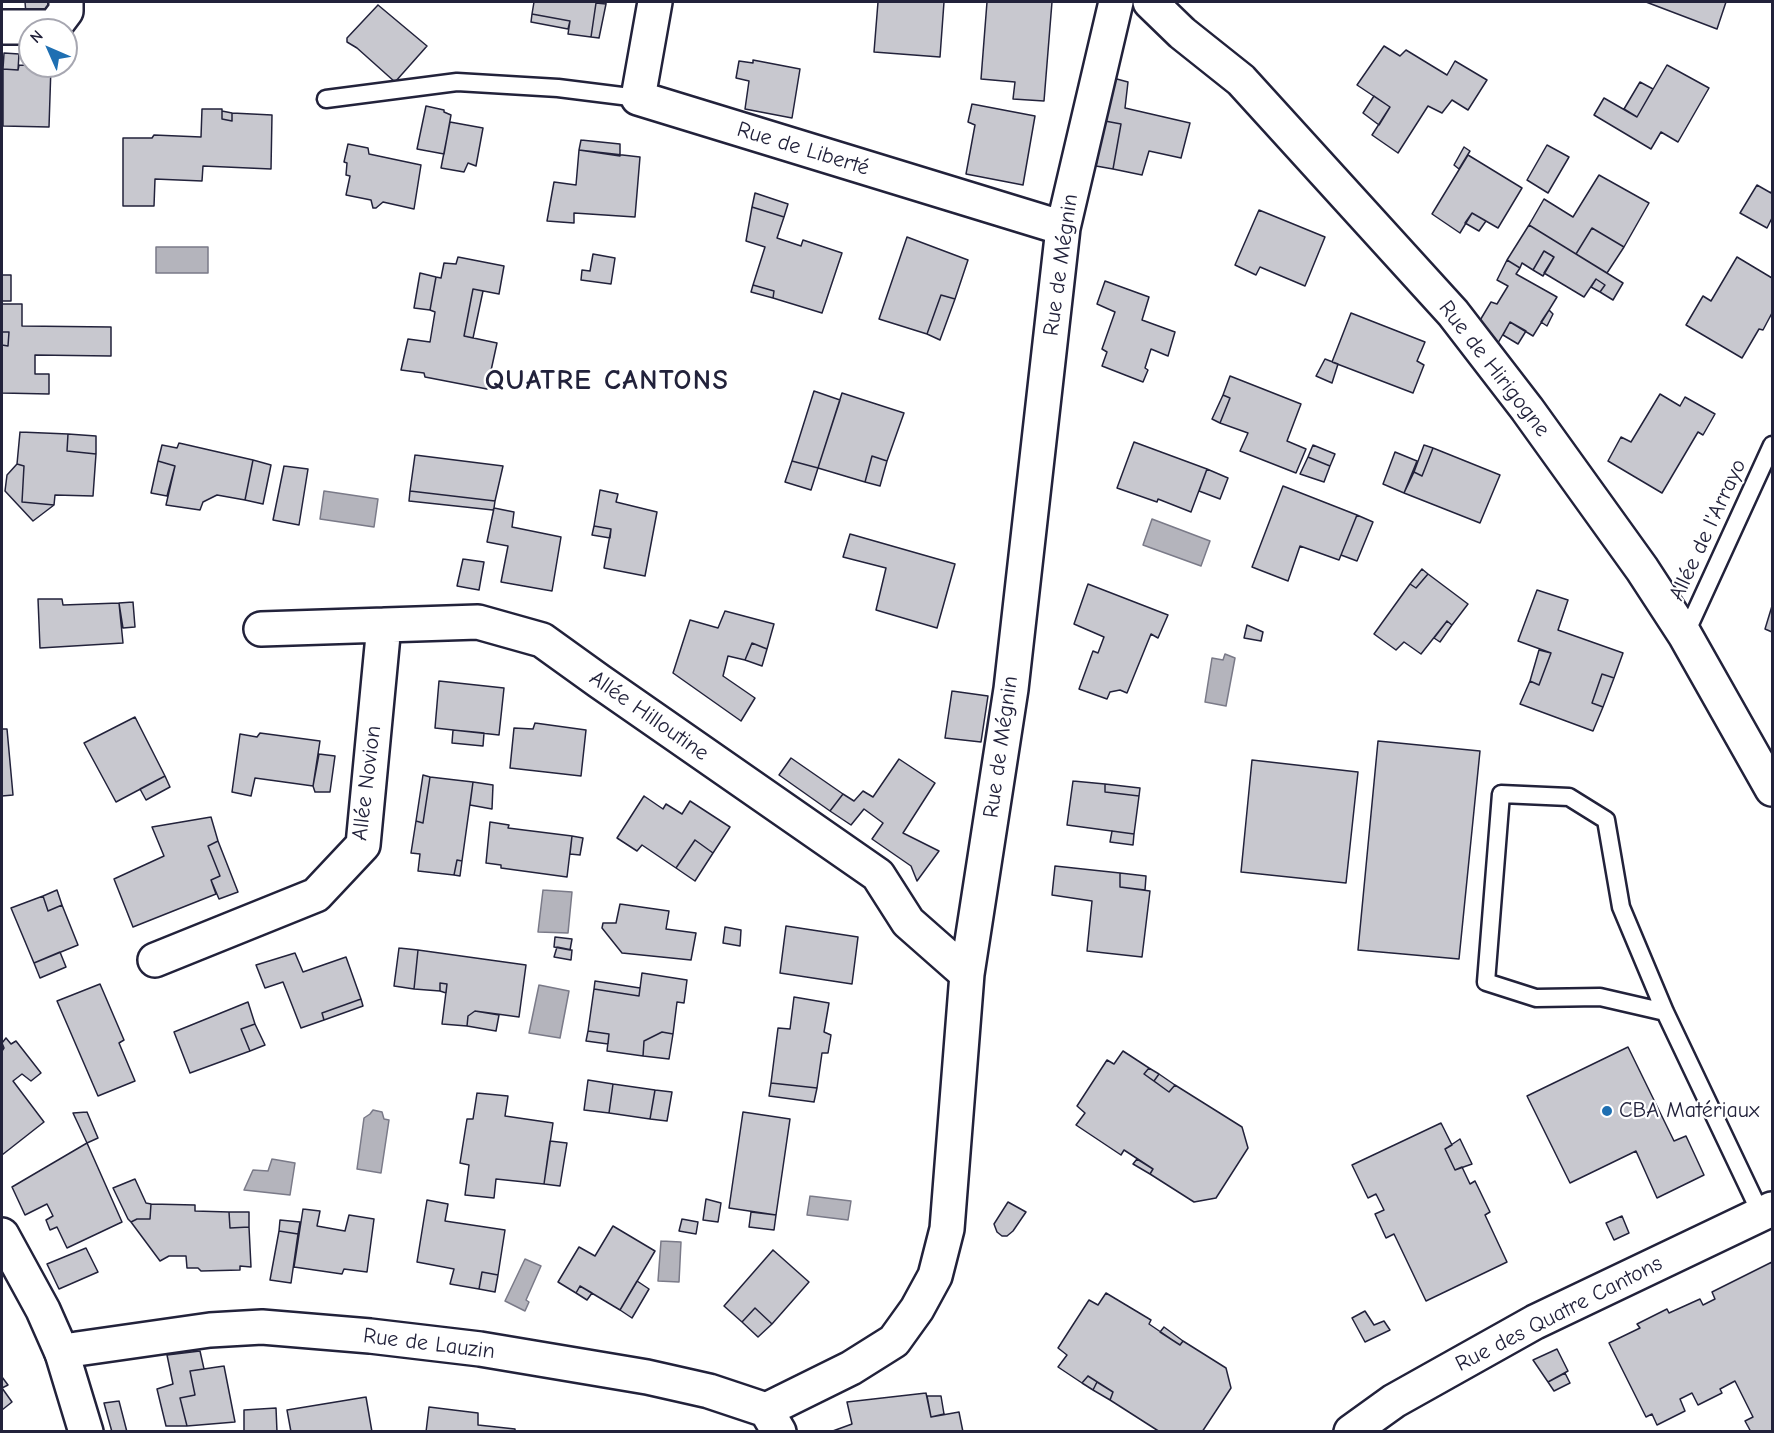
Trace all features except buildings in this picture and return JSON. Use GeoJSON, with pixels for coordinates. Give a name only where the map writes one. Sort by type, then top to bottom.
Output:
{"type":"FeatureCollection","features":[{"type":"Feature","properties":{"kind":"street"},"geometry":{"type":"LineString","coordinates":[[2,27],[54,27],[66,11],[66,2]]}},
{"type":"Feature","properties":{"kind":"street"},"geometry":{"type":"LineString","coordinates":[[638,98],[655,2]]}},
{"type":"Feature","properties":{"kind":"street","name":"Rue de Mégnin"},"geometry":{"type":"LineString","coordinates":[[773,1421],[894,1341],[935,1276],[947,1229],[967,974],[1011,689],[1062,228],[1116,2]]}},
{"type":"Feature","properties":{"kind":"street","name":"Rue de Hirigogne"},"geometry":{"type":"LineString","coordinates":[[1150,2],[1182,33],[1241,80],[1453,314],[1527,409],[1685,635],[1773,789]]}},
{"type":"Feature","properties":{"kind":"street","name":"Rue de Liberté"},"geometry":{"type":"LineString","coordinates":[[638,98],[1062,228]]}},
{"type":"Feature","properties":{"kind":"street","name":"Allée Hilloutine"},"geometry":{"type":"LineString","coordinates":[[261,629],[477,622],[542,640],[878,875],[908,922],[967,974]]}},
{"type":"Feature","properties":{"kind":"street","name":"Allée Novion"},"geometry":{"type":"LineString","coordinates":[[154,960],[316,895],[363,845],[384,625]]}},
{"type":"Feature","properties":{"kind":"street","name":"Rue des Quatre Cantons"},"geometry":{"type":"LineString","coordinates":[[1351,1431],[1394,1401],[1535,1323],[1767,1212]]}},
{"type":"Feature","properties":{"kind":"street"},"geometry":{"type":"LineString","coordinates":[[2,1234],[43,1310],[62,1353],[86,1431]]}},
{"type":"Feature","properties":{"kind":"street","name":"Rue de Lauzin"},"geometry":{"type":"LineString","coordinates":[[62,1353],[210,1330],[262,1327],[370,1336],[480,1349],[647,1377],[709,1391],[773,1421]]}},
{"type":"Feature","properties":{"kind":"lane"},"geometry":{"type":"LineString","coordinates":[[326,99],[457,82],[558,88],[638,98]]}},
{"type":"Feature","properties":{"kind":"lane","name":"Allée de l'Arrayo"},"geometry":{"type":"LineString","coordinates":[[1685,635],[1773,445]]}},
{"type":"Feature","properties":{"kind":"lane"},"geometry":{"type":"LineString","coordinates":[[1665,1012],[1600,997],[1536,998],[1486,982],[1501,794],[1569,797],[1606,820],[1621,907],[1665,1012],[1767,1212]]}},
{"type":"Feature","properties":{"kind":"shaded area"},"geometry":{"type":"Polygon","coordinates":[[[156,247],[208,247],[208,273],[156,273],[156,247]]]}},
{"type":"Feature","properties":{"kind":"shaded area"},"geometry":{"type":"Polygon","coordinates":[[[324,491],[378,499],[374,527],[320,519],[324,491]]]}},
{"type":"Feature","properties":{"kind":"shaded area"},"geometry":{"type":"Polygon","coordinates":[[[1152,519],[1210,541],[1201,566],[1143,545],[1152,519]]]}},
{"type":"Feature","properties":{"kind":"shaded area"},"geometry":{"type":"Polygon","coordinates":[[[1225,654],[1235,658],[1226,706],[1205,702],[1212,658],[1223,660],[1225,654]]]}},
{"type":"Feature","properties":{"kind":"shaded area"},"geometry":{"type":"Polygon","coordinates":[[[543,890],[572,892],[568,933],[538,932],[543,890]]]}},
{"type":"Feature","properties":{"kind":"shaded area"},"geometry":{"type":"Polygon","coordinates":[[[539,985],[569,991],[560,1038],[529,1033],[539,985]]]}},
{"type":"Feature","properties":{"kind":"shaded area"},"geometry":{"type":"Polygon","coordinates":[[[373,1110],[382,1112],[384,1119],[389,1120],[381,1173],[357,1169],[364,1118],[373,1110]]]}},
{"type":"Feature","properties":{"kind":"shaded area"},"geometry":{"type":"Polygon","coordinates":[[[272,1159],[295,1163],[290,1195],[244,1190],[253,1170],[268,1171],[272,1159]]]}},
{"type":"Feature","properties":{"kind":"shaded area"},"geometry":{"type":"Polygon","coordinates":[[[810,1196],[851,1201],[848,1220],[807,1215],[810,1196]]]}},
{"type":"Feature","properties":{"kind":"shaded area"},"geometry":{"type":"Polygon","coordinates":[[[661,1241],[681,1242],[679,1282],[658,1281],[661,1241]]]}},
{"type":"Feature","properties":{"kind":"shaded area"},"geometry":{"type":"Polygon","coordinates":[[[525,1259],[541,1266],[526,1300],[529,1302],[525,1311],[505,1301],[525,1259]]]}},
{"type":"Feature","properties":{"kind":"place","name":"CBA Matériaux"},"geometry":{"type":"Point","coordinates":[1607,1111]}},
{"type":"Feature","properties":{"kind":"district","name":"QUATRE CANTONS"},"geometry":{"type":"Point","coordinates":[607,381]}}]}
